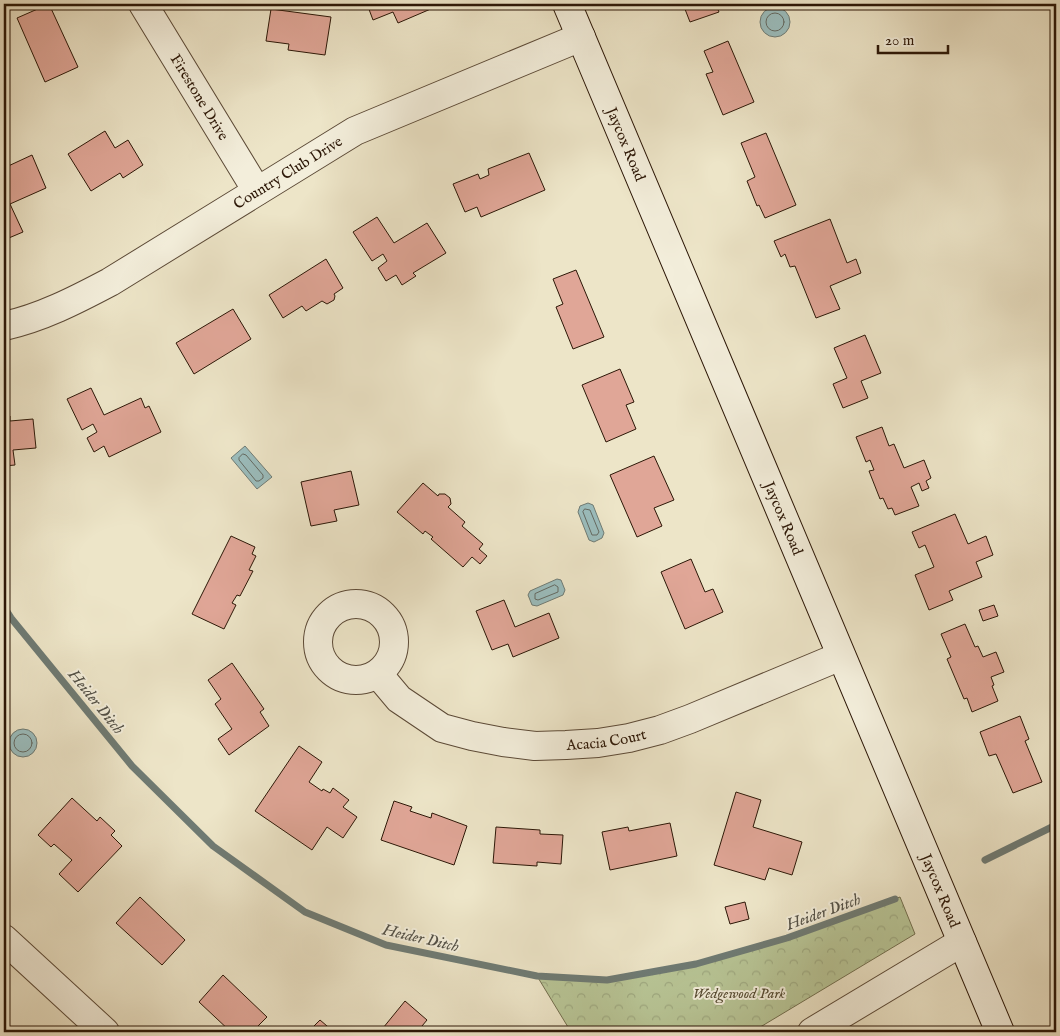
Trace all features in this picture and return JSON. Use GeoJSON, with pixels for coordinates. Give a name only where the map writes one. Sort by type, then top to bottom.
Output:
{"type":"FeatureCollection","features":[{"type":"Feature","properties":{"kind":"street","name":"Firestone Drive"},"geometry":{"type":"LineString","coordinates":[[142,4],[257,191]]}},
{"type":"Feature","properties":{"kind":"street","name":"Jaycox Road"},"geometry":{"type":"LineString","coordinates":[[567,4],[1000,1032]]}},
{"type":"Feature","properties":{"kind":"street","name":"Country Club Drive"},"geometry":{"type":"LineString","coordinates":[[4,326],[43,314],[110,282],[355,131],[581,37]]}},
{"type":"Feature","properties":{"kind":"street","name":"Acacia Court"},"geometry":{"type":"LineString","coordinates":[[378,674],[399,700],[442,728],[503,742],[535,746],[566,746],[629,738],[660,730],[841,656]]}},
{"type":"Feature","properties":{"kind":"street"},"geometry":{"type":"LineString","coordinates":[[4,939],[105,1032]]}},
{"type":"Feature","properties":{"kind":"street"},"geometry":{"type":"LineString","coordinates":[[812,1032],[962,942]]}},
{"type":"Feature","properties":{"kind":"green space","name":"Wedgewood Park"},"geometry":{"type":"Polygon","coordinates":[[[900,897],[915,934],[752,1032],[571,1032],[537,976],[607,980],[696,964],[787,938],[900,897]]]}},
{"type":"Feature","properties":{"kind":"water"},"geometry":{"type":"Polygon","coordinates":[[[775,7],[785,12],[790,22],[785,32],[775,37],[765,32],[760,22],[765,12],[775,7]]]}},
{"type":"Feature","properties":{"kind":"water"},"geometry":{"type":"Polygon","coordinates":[[[245,446],[272,477],[257,489],[231,458],[245,446]]]}},
{"type":"Feature","properties":{"kind":"water"},"geometry":{"type":"Polygon","coordinates":[[[588,503],[593,505],[604,533],[602,538],[594,542],[589,540],[578,512],[580,506],[588,503]]]}},
{"type":"Feature","properties":{"kind":"water"},"geometry":{"type":"Polygon","coordinates":[[[557,579],[561,580],[565,590],[563,595],[537,606],[532,605],[528,595],[530,591],[557,579]]]}},
{"type":"Feature","properties":{"kind":"water"},"geometry":{"type":"Polygon","coordinates":[[[23,729],[33,733],[37,743],[33,753],[23,757],[13,753],[9,743],[13,733],[23,729]]]}},
{"type":"Feature","properties":{"kind":"building"},"geometry":{"type":"Polygon","coordinates":[[[49,4],[78,67],[45,82],[17,18],[49,4]]]}},
{"type":"Feature","properties":{"kind":"building"},"geometry":{"type":"Polygon","coordinates":[[[367,4],[440,5],[398,23],[393,12],[373,20],[367,4]]]}},
{"type":"Feature","properties":{"kind":"building"},"geometry":{"type":"Polygon","coordinates":[[[683,4],[721,4],[716,5],[719,12],[690,22],[683,4]]]}},
{"type":"Feature","properties":{"kind":"building"},"geometry":{"type":"Polygon","coordinates":[[[271,9],[331,17],[325,55],[288,50],[289,44],[266,41],[271,9]]]}},
{"type":"Feature","properties":{"kind":"building"},"geometry":{"type":"Polygon","coordinates":[[[728,41],[754,102],[723,115],[706,74],[713,72],[704,51],[728,41]]]}},
{"type":"Feature","properties":{"kind":"building"},"geometry":{"type":"Polygon","coordinates":[[[105,131],[115,148],[128,140],[143,165],[123,178],[120,173],[91,191],[68,154],[105,131]]]}},
{"type":"Feature","properties":{"kind":"building"},"geometry":{"type":"Polygon","coordinates":[[[766,133],[796,205],[765,218],[759,205],[757,206],[747,181],[755,177],[741,143],[766,133]]]}},
{"type":"Feature","properties":{"kind":"building"},"geometry":{"type":"Polygon","coordinates":[[[529,153],[545,190],[481,217],[477,207],[465,212],[453,184],[478,174],[480,179],[489,175],[488,169],[529,153]]]}},
{"type":"Feature","properties":{"kind":"building"},"geometry":{"type":"Polygon","coordinates":[[[32,155],[46,188],[10,204],[23,232],[4,240],[4,168],[32,155]]]}},
{"type":"Feature","properties":{"kind":"building"},"geometry":{"type":"Polygon","coordinates":[[[377,217],[394,243],[427,223],[446,253],[413,273],[416,276],[402,285],[396,275],[386,281],[378,268],[387,261],[383,254],[372,261],[353,232],[377,217]]]}},
{"type":"Feature","properties":{"kind":"building"},"geometry":{"type":"Polygon","coordinates":[[[830,219],[847,263],[856,259],[861,273],[830,286],[840,309],[816,318],[795,266],[790,267],[785,254],[781,257],[774,241],[830,219]]]}},
{"type":"Feature","properties":{"kind":"building"},"geometry":{"type":"Polygon","coordinates":[[[326,259],[343,288],[334,294],[334,300],[327,304],[322,301],[306,311],[302,306],[283,318],[269,295],[326,259]]]}},
{"type":"Feature","properties":{"kind":"building"},"geometry":{"type":"Polygon","coordinates":[[[576,270],[604,337],[573,349],[556,307],[563,304],[553,279],[576,270]]]}},
{"type":"Feature","properties":{"kind":"building"},"geometry":{"type":"Polygon","coordinates":[[[233,309],[251,339],[194,374],[176,343],[233,309]]]}},
{"type":"Feature","properties":{"kind":"building"},"geometry":{"type":"Polygon","coordinates":[[[865,335],[881,373],[861,381],[868,398],[843,408],[833,384],[847,378],[834,348],[865,335]]]}},
{"type":"Feature","properties":{"kind":"building"},"geometry":{"type":"Polygon","coordinates":[[[620,369],[634,402],[626,405],[636,429],[606,442],[582,385],[620,369]]]}},
{"type":"Feature","properties":{"kind":"building"},"geometry":{"type":"Polygon","coordinates":[[[91,388],[104,415],[141,398],[145,408],[149,406],[161,432],[109,457],[104,446],[94,452],[87,438],[97,432],[93,424],[82,430],[67,399],[91,388]]]}},
{"type":"Feature","properties":{"kind":"building"},"geometry":{"type":"Polygon","coordinates":[[[4,416],[10,416],[10,421],[33,419],[36,448],[13,450],[15,465],[4,466],[4,416]]]}},
{"type":"Feature","properties":{"kind":"building"},"geometry":{"type":"Polygon","coordinates":[[[882,427],[889,446],[894,444],[904,468],[924,460],[931,478],[926,481],[929,488],[922,491],[919,483],[911,487],[919,506],[895,515],[892,508],[888,509],[883,498],[880,499],[869,471],[874,470],[870,460],[866,462],[856,437],[882,427]]]}},
{"type":"Feature","properties":{"kind":"building"},"geometry":{"type":"Polygon","coordinates":[[[654,456],[674,500],[654,508],[662,526],[637,537],[610,475],[654,456]]]}},
{"type":"Feature","properties":{"kind":"building"},"geometry":{"type":"Polygon","coordinates":[[[351,471],[359,505],[334,510],[337,521],[311,526],[301,482],[351,471]]]}},
{"type":"Feature","properties":{"kind":"building"},"geometry":{"type":"Polygon","coordinates":[[[423,483],[438,496],[439,494],[445,494],[450,498],[451,504],[448,507],[465,522],[462,526],[483,544],[479,549],[487,556],[480,564],[472,557],[463,567],[431,539],[433,537],[425,531],[423,534],[397,512],[423,483]]]}},
{"type":"Feature","properties":{"kind":"building"},"geometry":{"type":"Polygon","coordinates":[[[955,514],[968,544],[986,536],[993,555],[976,562],[982,577],[949,591],[953,600],[929,610],[915,575],[934,567],[925,545],[919,548],[912,532],[955,514]]]}},
{"type":"Feature","properties":{"kind":"building"},"geometry":{"type":"Polygon","coordinates":[[[231,536],[255,547],[252,554],[256,556],[249,570],[253,571],[240,596],[237,595],[232,603],[236,605],[224,629],[192,614],[231,536]]]}},
{"type":"Feature","properties":{"kind":"building"},"geometry":{"type":"Polygon","coordinates":[[[691,559],[705,592],[713,589],[723,612],[685,629],[661,572],[691,559]]]}},
{"type":"Feature","properties":{"kind":"building"},"geometry":{"type":"Polygon","coordinates":[[[504,600],[515,627],[549,613],[559,638],[513,657],[508,644],[492,650],[476,611],[504,600]]]}},
{"type":"Feature","properties":{"kind":"building"},"geometry":{"type":"Polygon","coordinates":[[[994,605],[998,616],[983,621],[979,610],[994,605]]]}},
{"type":"Feature","properties":{"kind":"building"},"geometry":{"type":"Polygon","coordinates":[[[965,624],[975,647],[978,646],[983,657],[996,652],[1004,672],[991,677],[994,685],[992,686],[998,701],[972,712],[967,698],[964,699],[947,659],[951,657],[941,634],[965,624]]]}},
{"type":"Feature","properties":{"kind":"building"},"geometry":{"type":"Polygon","coordinates":[[[232,663],[264,709],[260,712],[269,726],[229,755],[218,739],[232,729],[215,704],[221,699],[208,680],[232,663]]]}},
{"type":"Feature","properties":{"kind":"building"},"geometry":{"type":"Polygon","coordinates":[[[1020,716],[1029,739],[1025,741],[1042,782],[1013,793],[996,754],[989,756],[980,732],[1020,716]]]}},
{"type":"Feature","properties":{"kind":"building"},"geometry":{"type":"Polygon","coordinates":[[[299,746],[322,762],[309,782],[322,791],[323,789],[330,793],[333,788],[349,800],[343,807],[357,817],[343,838],[327,827],[312,850],[255,811],[299,746]]]}},
{"type":"Feature","properties":{"kind":"building"},"geometry":{"type":"Polygon","coordinates":[[[4,767],[8,769],[4,782],[4,767]]]}},
{"type":"Feature","properties":{"kind":"building"},"geometry":{"type":"Polygon","coordinates":[[[736,792],[761,800],[753,827],[802,842],[792,875],[769,868],[765,880],[714,865],[736,792]]]}},
{"type":"Feature","properties":{"kind":"building"},"geometry":{"type":"Polygon","coordinates":[[[72,798],[97,821],[100,817],[115,831],[111,835],[122,846],[78,892],[59,874],[72,860],[54,844],[51,847],[38,835],[72,798]]]}},
{"type":"Feature","properties":{"kind":"building"},"geometry":{"type":"Polygon","coordinates":[[[394,801],[412,807],[410,811],[431,818],[432,813],[467,826],[454,865],[381,840],[394,801]]]}},
{"type":"Feature","properties":{"kind":"building"},"geometry":{"type":"Polygon","coordinates":[[[670,823],[677,856],[610,870],[602,832],[628,827],[629,831],[670,823]]]}},
{"type":"Feature","properties":{"kind":"building"},"geometry":{"type":"Polygon","coordinates":[[[496,827],[540,830],[540,834],[563,835],[561,864],[537,862],[537,866],[493,863],[496,827]]]}},
{"type":"Feature","properties":{"kind":"building"},"geometry":{"type":"Polygon","coordinates":[[[140,897],[185,940],[162,965],[116,923],[140,897]]]}},
{"type":"Feature","properties":{"kind":"building"},"geometry":{"type":"Polygon","coordinates":[[[1056,901],[1056,917],[1051,904],[1056,901]]]}},
{"type":"Feature","properties":{"kind":"building"},"geometry":{"type":"Polygon","coordinates":[[[745,902],[749,919],[730,924],[725,907],[745,902]]]}},
{"type":"Feature","properties":{"kind":"building"},"geometry":{"type":"Polygon","coordinates":[[[223,975],[267,1017],[252,1032],[231,1032],[199,1002],[223,975]]]}},
{"type":"Feature","properties":{"kind":"building"},"geometry":{"type":"Polygon","coordinates":[[[405,1001],[427,1020],[417,1032],[388,1032],[383,1028],[405,1001]]]}},
{"type":"Feature","properties":{"kind":"building"},"geometry":{"type":"Polygon","coordinates":[[[320,1020],[334,1032],[308,1032],[320,1020]]]}},
{"type":"Feature","properties":{"kind":"waterway","name":"Heider Ditch"},"geometry":{"type":"LineString","coordinates":[[4,607],[132,766],[213,846],[305,912],[386,945],[537,976],[607,980],[696,964],[787,938],[895,899]]}},
{"type":"Feature","properties":{"kind":"waterway","name":"Heider Ditch"},"geometry":{"type":"LineString","coordinates":[[985,860],[1056,825]]}}]}
